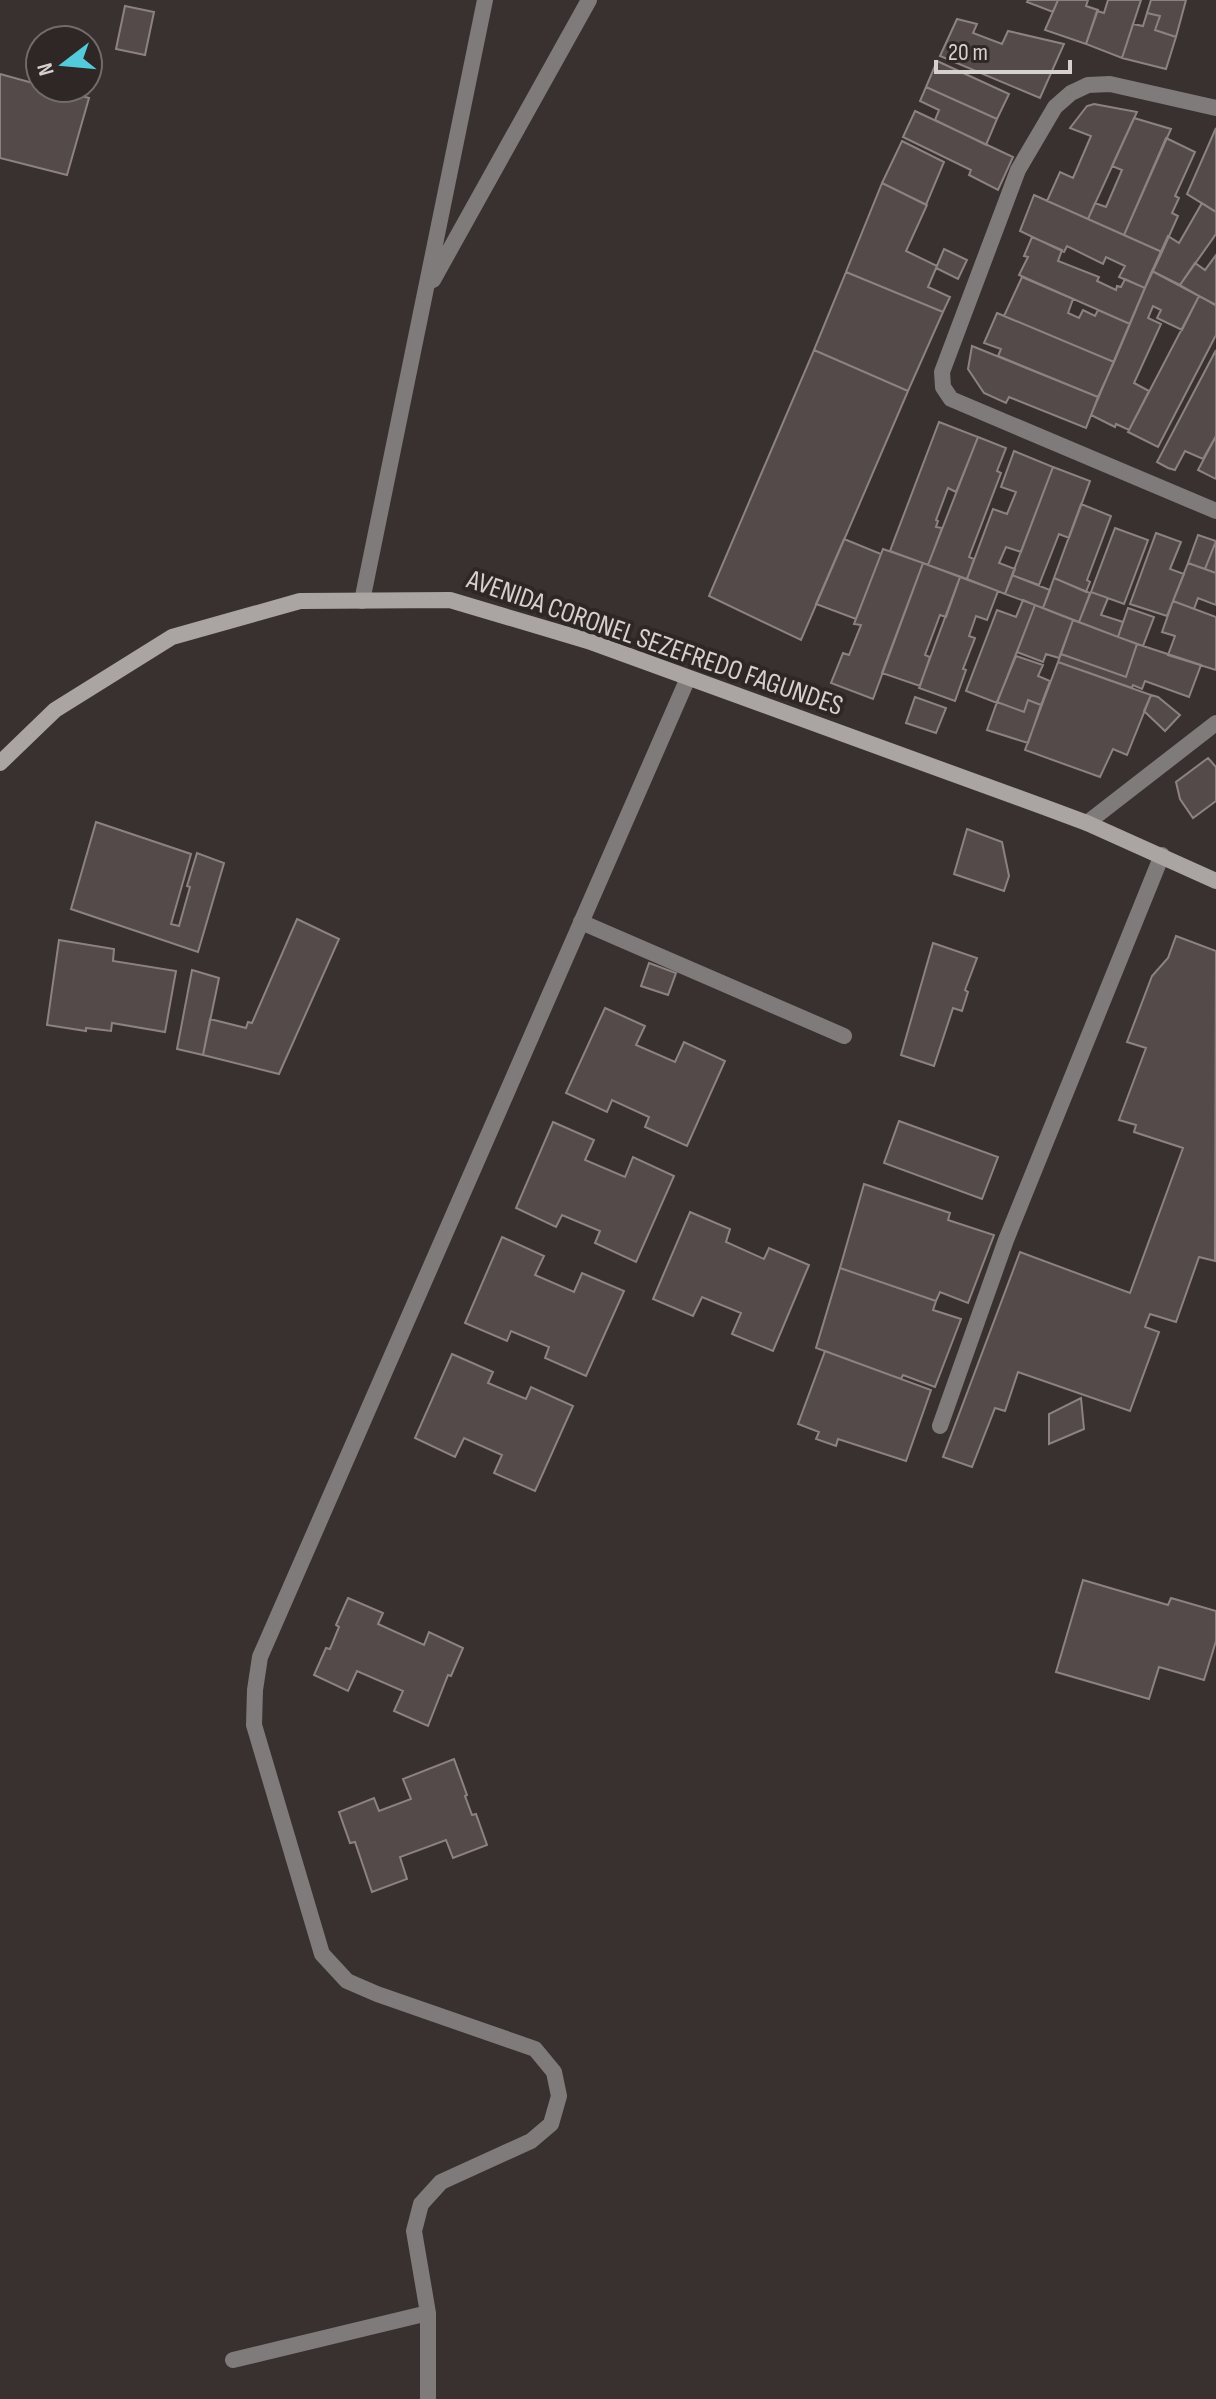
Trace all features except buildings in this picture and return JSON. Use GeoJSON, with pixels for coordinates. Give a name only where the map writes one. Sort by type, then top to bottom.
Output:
{"type":"FeatureCollection","features":[{"type":"Feature","properties":{"kind":"main road","name":"AVENIDA CORONEL SEZEFREDO FAGUNDES"},"geometry":{"type":"LineString","coordinates":[[0,763],[55,710],[172,637],[300,601],[450,600],[588,641],[1087,823],[1216,881]]}},
{"type":"Feature","properties":{"kind":"street"},"geometry":{"type":"LineString","coordinates":[[362,601],[485,0]]}},
{"type":"Feature","properties":{"kind":"street"},"geometry":{"type":"LineString","coordinates":[[425,295],[589,0]]}},
{"type":"Feature","properties":{"kind":"street"},"geometry":{"type":"LineString","coordinates":[[1216,108],[1110,84],[1088,85],[1071,93],[1055,107],[1018,170],[942,372],[943,387],[951,399],[1216,511]]}},
{"type":"Feature","properties":{"kind":"street"},"geometry":{"type":"LineString","coordinates":[[428,2399],[428,2313],[414,2231],[421,2204],[441,2182],[531,2141],[551,2124],[559,2096],[554,2072],[535,2049],[347,1981],[322,1954],[254,1725],[255,1690],[260,1657],[688,678]]}},
{"type":"Feature","properties":{"kind":"street"},"geometry":{"type":"LineString","coordinates":[[1087,823],[1216,723]]}},
{"type":"Feature","properties":{"kind":"street"},"geometry":{"type":"LineString","coordinates":[[940,1426],[1006,1240],[1162,855]]}},
{"type":"Feature","properties":{"kind":"street"},"geometry":{"type":"LineString","coordinates":[[581,922],[844,1036]]}},
{"type":"Feature","properties":{"kind":"street"},"geometry":{"type":"LineString","coordinates":[[233,2360],[428,2313]]}}]}
